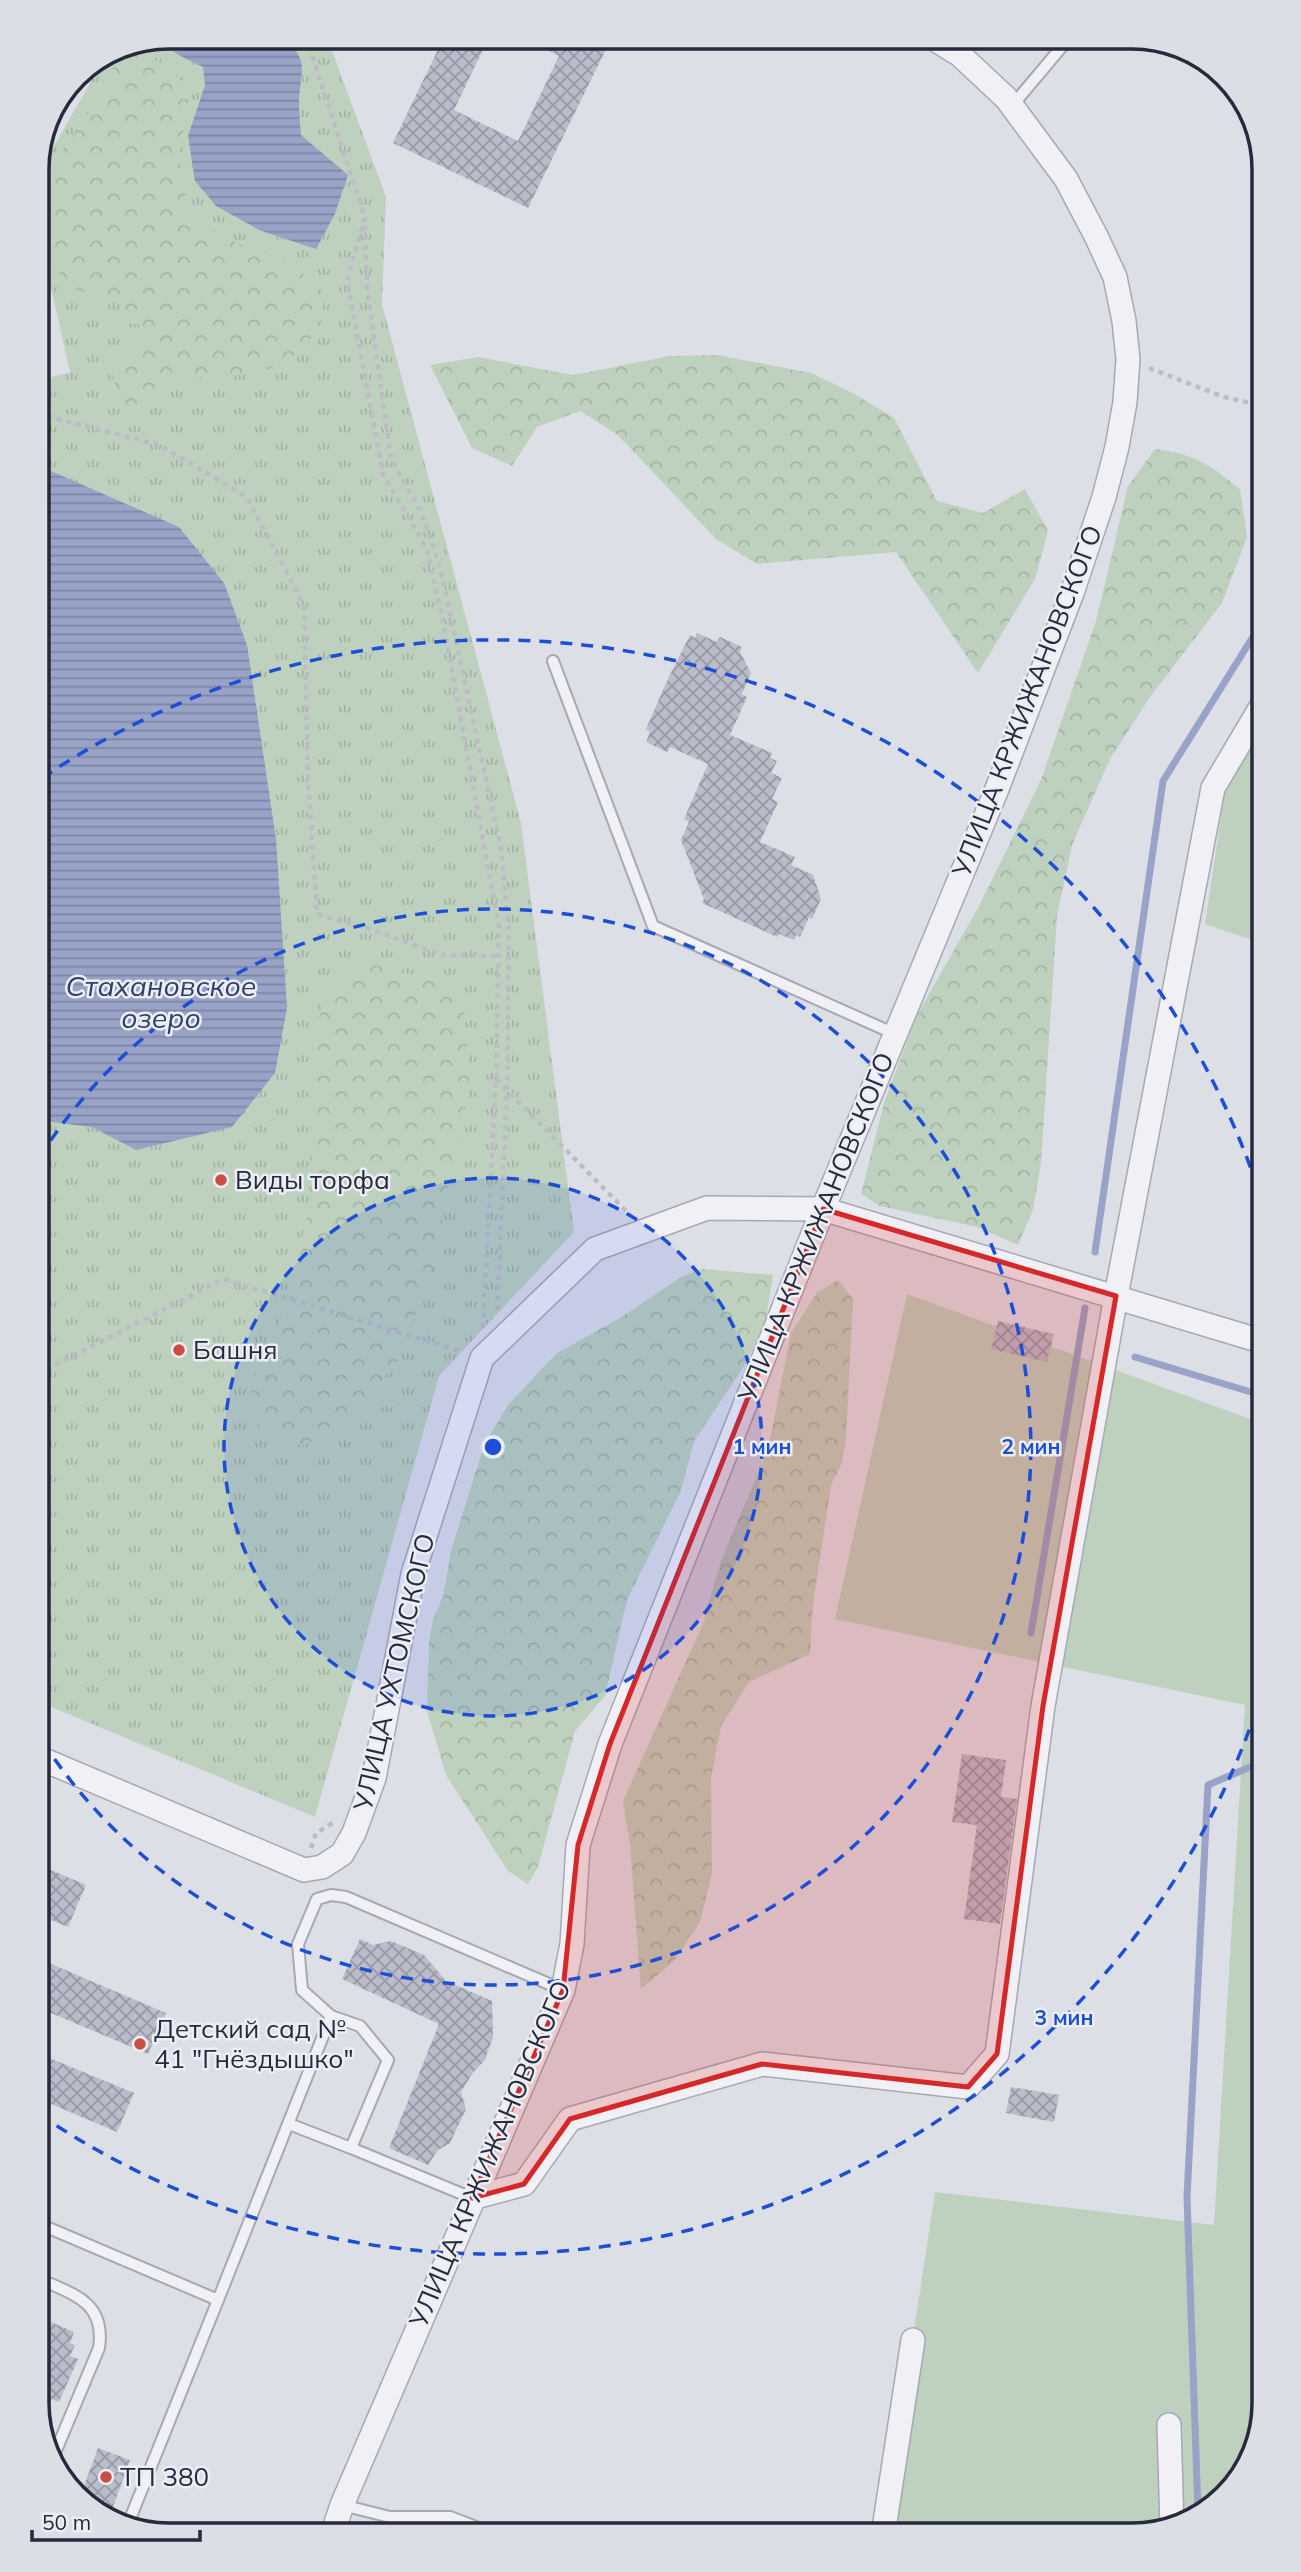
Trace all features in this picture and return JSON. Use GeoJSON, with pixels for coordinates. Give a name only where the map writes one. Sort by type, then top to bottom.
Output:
{"type":"FeatureCollection","features":[{"type":"Feature","properties":{"kind":"street","name":"УЛИЦА КРЖИЖАНОВСКОГО"},"geometry":{"type":"LineString","coordinates":[[336,2523],[472,2198],[563,1990],[572,1944],[578,1845],[610,1744],[823,1209],[997,789],[1084,556],[1117,447],[1125,402],[1128,359],[1115,277],[1066,179],[1012,106],[960,55],[950,49]]}},
{"type":"Feature","properties":{"kind":"street"},"geometry":{"type":"LineString","coordinates":[[472,2198],[524,2184],[570,2119],[762,2064],[968,2087],[997,2054],[1043,1706],[1116,1296],[1213,788],[1252,722]]}},
{"type":"Feature","properties":{"kind":"street","name":"УЛИЦА УХТОМСКОГО"},"geometry":{"type":"LineString","coordinates":[[49,1762],[313,1869],[342,1854],[354,1833],[374,1778],[413,1574],[489,1352],[595,1250],[707,1208],[823,1209],[1252,1338]]}},
{"type":"Feature","properties":{"kind":"street"},"geometry":{"type":"LineString","coordinates":[[885,2523],[913,2340]]}},
{"type":"Feature","properties":{"kind":"street"},"geometry":{"type":"LineString","coordinates":[[1169,2426],[1172,2516]]}},
{"type":"Feature","properties":{"kind":"lane"},"geometry":{"type":"LineString","coordinates":[[1012,106],[1060,49]]}},
{"type":"Feature","properties":{"kind":"lane"},"geometry":{"type":"LineString","coordinates":[[553,661],[653,926],[895,1034]]}},
{"type":"Feature","properties":{"kind":"lane"},"geometry":{"type":"LineString","coordinates":[[351,2148],[388,2060],[360,2026],[331,2016],[302,1990],[298,1944],[317,1899],[331,1895],[346,1897],[563,1990]]}},
{"type":"Feature","properties":{"kind":"lane"},"geometry":{"type":"LineString","coordinates":[[131,2517],[331,2016]]}},
{"type":"Feature","properties":{"kind":"lane"},"geometry":{"type":"LineString","coordinates":[[289,2124],[472,2198]]}},
{"type":"Feature","properties":{"kind":"lane"},"geometry":{"type":"LineString","coordinates":[[49,2227],[218,2300]]}},
{"type":"Feature","properties":{"kind":"lane"},"geometry":{"type":"LineString","coordinates":[[49,2284],[84,2300],[92,2309],[101,2332],[99,2348],[57,2447]]}},
{"type":"Feature","properties":{"kind":"lane"},"geometry":{"type":"LineString","coordinates":[[342,2505],[390,2517],[450,2517],[466,2523]]}},
{"type":"Feature","properties":{"kind":"path"},"geometry":{"type":"LineString","coordinates":[[310,49],[365,218],[367,289],[391,459],[421,512],[439,562],[501,848],[509,932],[507,1090],[489,1352]]}},
{"type":"Feature","properties":{"kind":"path"},"geometry":{"type":"LineString","coordinates":[[365,218],[347,280],[383,474],[427,549],[442,616],[499,927],[489,1352]]}},
{"type":"Feature","properties":{"kind":"path"},"geometry":{"type":"LineString","coordinates":[[1128,359],[1190,385],[1252,403]]}},
{"type":"Feature","properties":{"kind":"path"},"geometry":{"type":"LineString","coordinates":[[49,417],[159,445],[247,497],[304,605],[308,778],[317,914],[442,955],[498,956]]}},
{"type":"Feature","properties":{"kind":"path"},"geometry":{"type":"LineString","coordinates":[[496,1079],[645,1231]]}},
{"type":"Feature","properties":{"kind":"path"},"geometry":{"type":"LineString","coordinates":[[49,1368],[224,1279],[489,1352]]}},
{"type":"Feature","properties":{"kind":"highlighted area"},"geometry":{"type":"Polygon","coordinates":[[[823,1209],[1116,1296],[1043,1706],[997,2054],[968,2087],[762,2064],[570,2119],[524,2184],[472,2198],[563,1990],[578,1845],[610,1744],[823,1209]]]}},
{"type":"Feature","properties":{"kind":"green space"},"geometry":{"type":"Polygon","coordinates":[[[169,49],[331,49],[386,197],[382,304],[521,823],[574,1232],[439,1376],[315,1817],[49,1706],[49,378],[70,372],[49,279],[51,152],[94,76],[123,58],[146,51],[169,49]]]}},
{"type":"Feature","properties":{"kind":"green space"},"geometry":{"type":"Polygon","coordinates":[[[146,51],[147,55],[171,69],[190,91],[179,158],[189,213],[226,237],[260,250],[300,271],[319,287],[324,301],[319,329],[291,357],[260,372],[176,384],[165,389],[139,415],[127,414],[118,405],[113,372],[145,338],[148,327],[125,322],[120,311],[121,299],[75,290],[53,263],[49,252],[49,167],[86,117],[116,62],[146,51]]]}},
{"type":"Feature","properties":{"kind":"green space"},"geometry":{"type":"Polygon","coordinates":[[[718,355],[811,373],[853,393],[894,418],[937,501],[983,513],[1025,489],[1048,531],[1035,579],[978,673],[896,552],[757,564],[716,539],[618,435],[580,411],[537,427],[512,466],[472,448],[430,365],[478,357],[573,375],[670,356],[718,355]]]}},
{"type":"Feature","properties":{"kind":"green space"},"geometry":{"type":"Polygon","coordinates":[[[1155,449],[1181,454],[1201,462],[1240,489],[1247,537],[1222,603],[1150,697],[1110,759],[1072,845],[1057,916],[1041,1163],[1033,1210],[1018,1245],[977,1227],[880,1206],[861,1194],[884,1103],[917,1015],[978,908],[1041,780],[1096,621],[1128,486],[1155,449]]]}},
{"type":"Feature","properties":{"kind":"green space"},"geometry":{"type":"Polygon","coordinates":[[[1252,747],[1252,940],[1205,924],[1225,790],[1252,747]]]}},
{"type":"Feature","properties":{"kind":"green space"},"geometry":{"type":"Polygon","coordinates":[[[370,963],[463,990],[470,1088],[431,1273],[398,1361],[339,1431],[302,1446],[259,1430],[250,1387],[288,1305],[308,1210],[316,1030],[327,989],[370,963]]]}},
{"type":"Feature","properties":{"kind":"green space"},"geometry":{"type":"Polygon","coordinates":[[[702,1269],[773,1275],[766,1319],[747,1362],[694,1441],[681,1491],[627,1600],[605,1696],[575,1731],[538,1867],[528,1884],[508,1871],[446,1775],[427,1711],[429,1642],[433,1619],[443,1597],[451,1551],[484,1445],[508,1405],[557,1353],[620,1318],[681,1277],[702,1269]]]}},
{"type":"Feature","properties":{"kind":"green space"},"geometry":{"type":"Polygon","coordinates":[[[838,1280],[853,1299],[846,1439],[842,1463],[831,1485],[813,1604],[810,1654],[749,1682],[721,1726],[711,1778],[712,1873],[700,1922],[675,1960],[641,1989],[630,1844],[623,1801],[702,1626],[722,1558],[768,1450],[791,1333],[817,1293],[838,1280]]]}},
{"type":"Feature","properties":{"kind":"green space"},"geometry":{"type":"Polygon","coordinates":[[[907,1294],[1252,1420],[1251,2418],[1246,2441],[1232,2470],[1211,2493],[1178,2514],[1155,2521],[1132,2523],[885,2523],[935,2192],[1214,2225],[1245,1705],[835,1619],[907,1294]]]}},
{"type":"Feature","properties":{"kind":"water"},"geometry":{"type":"Polygon","coordinates":[[[170,49],[294,49],[297,52],[302,66],[299,101],[301,135],[348,175],[335,214],[316,249],[259,230],[216,206],[195,181],[188,136],[205,85],[203,67],[170,49]]]}},
{"type":"Feature","properties":{"kind":"water","name":"Стахановское озеро"},"geometry":{"type":"Polygon","coordinates":[[[49,470],[179,527],[224,583],[247,645],[276,839],[287,1008],[275,1073],[232,1127],[136,1150],[92,1127],[49,1122],[49,470]]]}},
{"type":"Feature","properties":{"kind":"building"},"geometry":{"type":"Polygon","coordinates":[[[438,49],[483,49],[454,110],[518,141],[559,56],[545,49],[606,49],[528,208],[393,143],[438,49]]]}},
{"type":"Feature","properties":{"kind":"building"},"geometry":{"type":"Polygon","coordinates":[[[697,633],[717,642],[720,637],[742,647],[740,652],[751,673],[742,694],[747,697],[730,735],[772,753],[770,758],[777,761],[771,773],[782,778],[772,799],[778,802],[760,842],[795,857],[791,865],[813,875],[821,899],[812,919],[809,917],[800,937],[796,935],[794,940],[779,934],[777,937],[702,903],[704,899],[681,840],[689,822],[684,819],[708,764],[670,747],[667,752],[646,742],[650,732],[646,729],[667,681],[690,635],[695,638],[697,633]]]}},
{"type":"Feature","properties":{"kind":"building"},"geometry":{"type":"Polygon","coordinates":[[[998,1321],[1054,1334],[1047,1362],[991,1349],[998,1321]]]}},
{"type":"Feature","properties":{"kind":"building"},"geometry":{"type":"Polygon","coordinates":[[[962,1754],[1006,1760],[1001,1797],[1017,1799],[1000,1924],[964,1919],[977,1825],[952,1822],[962,1754]]]}},
{"type":"Feature","properties":{"kind":"building"},"geometry":{"type":"Polygon","coordinates":[[[49,1869],[86,1885],[68,1927],[49,1919],[49,1869]]]}},
{"type":"Feature","properties":{"kind":"building"},"geometry":{"type":"Polygon","coordinates":[[[360,1939],[373,1945],[391,1941],[424,1955],[446,1981],[492,2001],[493,2037],[485,2060],[461,2092],[466,2109],[450,2143],[438,2150],[428,2165],[389,2148],[439,2024],[342,1979],[360,1939]]]}},
{"type":"Feature","properties":{"kind":"building"},"geometry":{"type":"Polygon","coordinates":[[[49,1963],[166,2013],[148,2054],[49,2012],[49,1963]]]}},
{"type":"Feature","properties":{"kind":"building"},"geometry":{"type":"Polygon","coordinates":[[[49,2058],[134,2093],[117,2132],[49,2103],[49,2058]]]}},
{"type":"Feature","properties":{"kind":"building"},"geometry":{"type":"Polygon","coordinates":[[[1011,2087],[1059,2095],[1054,2122],[1006,2113],[1011,2087]]]}},
{"type":"Feature","properties":{"kind":"building"},"geometry":{"type":"Polygon","coordinates":[[[49,2321],[74,2332],[70,2343],[75,2345],[70,2356],[78,2359],[59,2402],[51,2399],[49,2404],[49,2321]]]}},
{"type":"Feature","properties":{"kind":"building","name":"ТП 380"},"geometry":{"type":"Polygon","coordinates":[[[98,2448],[130,2460],[113,2507],[101,2502],[83,2487],[98,2448]]]}},
{"type":"Feature","properties":{"kind":"waterway"},"geometry":{"type":"LineString","coordinates":[[1095,1252],[1163,781],[1252,638]]}},
{"type":"Feature","properties":{"kind":"waterway"},"geometry":{"type":"LineString","coordinates":[[1031,1633],[1085,1308]]}},
{"type":"Feature","properties":{"kind":"waterway"},"geometry":{"type":"LineString","coordinates":[[1135,1357],[1252,1392]]}},
{"type":"Feature","properties":{"kind":"waterway"},"geometry":{"type":"LineString","coordinates":[[1198,2503],[1187,2197],[1208,1785],[1252,1766]]}},
{"type":"Feature","properties":{"kind":"place","name":"Виды торфа"},"geometry":{"type":"Point","coordinates":[221,1180]}},
{"type":"Feature","properties":{"kind":"place","name":"Башня"},"geometry":{"type":"Point","coordinates":[179,1350]}},
{"type":"Feature","properties":{"kind":"place","name":"Детский сад № 41 \"Гнёздышко\""},"geometry":{"type":"Point","coordinates":[140,2044]}},
{"type":"Feature","properties":{"kind":"place","name":"ТП 380"},"geometry":{"type":"Point","coordinates":[106,2477]}}]}
